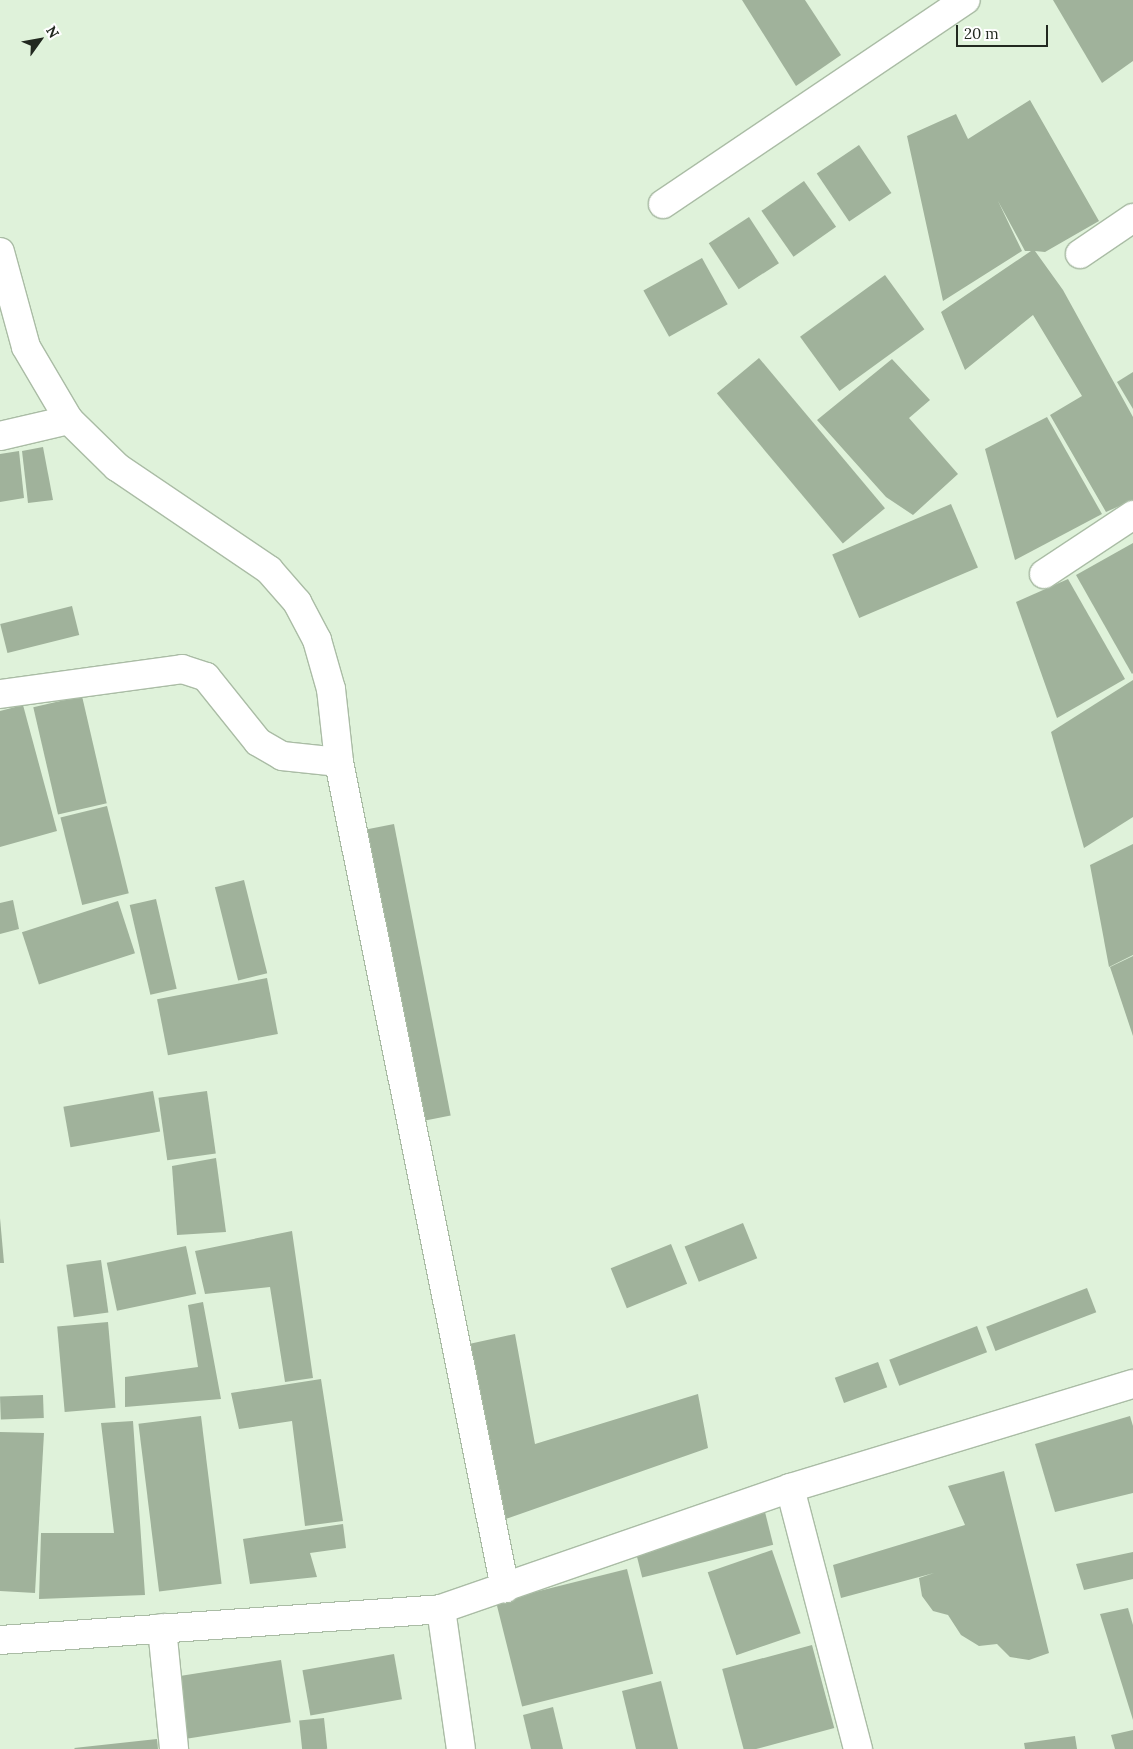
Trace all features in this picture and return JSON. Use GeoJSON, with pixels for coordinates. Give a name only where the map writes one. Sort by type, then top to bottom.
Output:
{"type":"FeatureCollection","features":[{"type":"Feature","properties":{"kind":"street"},"geometry":{"type":"LineString","coordinates":[[663,204],[966,0]]}},
{"type":"Feature","properties":{"kind":"street"},"geometry":{"type":"LineString","coordinates":[[1080,254],[1133,218]]}},
{"type":"Feature","properties":{"kind":"street"},"geometry":{"type":"LineString","coordinates":[[0,252],[26,347],[69,420],[117,467],[269,570],[297,602],[317,640],[331,689],[339,762],[506,1588]]}},
{"type":"Feature","properties":{"kind":"street"},"geometry":{"type":"LineString","coordinates":[[0,436],[69,420]]}},
{"type":"Feature","properties":{"kind":"street"},"geometry":{"type":"LineString","coordinates":[[1044,574],[1133,515]]}},
{"type":"Feature","properties":{"kind":"street"},"geometry":{"type":"LineString","coordinates":[[0,694],[182,669],[206,678],[258,742],[282,756],[339,762]]}},
{"type":"Feature","properties":{"kind":"street"},"geometry":{"type":"LineString","coordinates":[[0,1640],[441,1609],[790,1488],[1133,1384]]}},
{"type":"Feature","properties":{"kind":"street"},"geometry":{"type":"LineString","coordinates":[[790,1488],[858,1749]]}},
{"type":"Feature","properties":{"kind":"street"},"geometry":{"type":"LineString","coordinates":[[441,1609],[461,1749]]}},
{"type":"Feature","properties":{"kind":"street"},"geometry":{"type":"LineString","coordinates":[[162,1628],[174,1749]]}},
{"type":"Feature","properties":{"kind":"building"},"geometry":{"type":"Polygon","coordinates":[[[742,0],[805,0],[841,55],[796,86],[742,0]]]}},
{"type":"Feature","properties":{"kind":"building"},"geometry":{"type":"Polygon","coordinates":[[[1053,0],[1133,0],[1133,61],[1102,83],[1053,0]]]}},
{"type":"Feature","properties":{"kind":"building"},"geometry":{"type":"Polygon","coordinates":[[[1030,100],[1099,221],[1045,252],[1035,251],[1063,290],[1133,417],[1133,500],[1106,512],[1050,415],[1082,396],[1033,315],[965,370],[941,312],[1031,251],[1025,251],[998,201],[1022,251],[943,301],[907,136],[956,114],[968,139],[1030,100]]]}},
{"type":"Feature","properties":{"kind":"building"},"geometry":{"type":"Polygon","coordinates":[[[859,145],[891,193],[849,222],[817,174],[859,145]]]}},
{"type":"Feature","properties":{"kind":"building"},"geometry":{"type":"Polygon","coordinates":[[[804,181],[836,227],[794,257],[761,211],[804,181]]]}},
{"type":"Feature","properties":{"kind":"building"},"geometry":{"type":"Polygon","coordinates":[[[749,217],[779,263],[739,289],[709,243],[749,217]]]}},
{"type":"Feature","properties":{"kind":"building"},"geometry":{"type":"Polygon","coordinates":[[[702,258],[728,304],[669,337],[643,290],[702,258]]]}},
{"type":"Feature","properties":{"kind":"building"},"geometry":{"type":"Polygon","coordinates":[[[885,275],[924,329],[839,391],[800,337],[885,275]]]}},
{"type":"Feature","properties":{"kind":"building"},"geometry":{"type":"Polygon","coordinates":[[[759,358],[885,508],[843,543],[717,393],[759,358]]]}},
{"type":"Feature","properties":{"kind":"building"},"geometry":{"type":"Polygon","coordinates":[[[892,359],[930,400],[909,418],[958,474],[913,515],[886,497],[817,420],[892,359]]]}},
{"type":"Feature","properties":{"kind":"building"},"geometry":{"type":"Polygon","coordinates":[[[1133,372],[1133,409],[1117,382],[1133,372]]]}},
{"type":"Feature","properties":{"kind":"building"},"geometry":{"type":"Polygon","coordinates":[[[1047,417],[1102,514],[1015,560],[985,449],[1047,417]]]}},
{"type":"Feature","properties":{"kind":"building"},"geometry":{"type":"Polygon","coordinates":[[[43,447],[53,500],[28,503],[22,451],[43,447]]]}},
{"type":"Feature","properties":{"kind":"building"},"geometry":{"type":"Polygon","coordinates":[[[19,451],[24,498],[0,502],[0,454],[19,451]]]}},
{"type":"Feature","properties":{"kind":"building"},"geometry":{"type":"Polygon","coordinates":[[[951,504],[978,568],[859,618],[832,554],[951,504]]]}},
{"type":"Feature","properties":{"kind":"building"},"geometry":{"type":"Polygon","coordinates":[[[1133,543],[1133,673],[1132,674],[1076,575],[1133,543]]]}},
{"type":"Feature","properties":{"kind":"building"},"geometry":{"type":"Polygon","coordinates":[[[1068,579],[1125,679],[1057,718],[1016,602],[1068,579]]]}},
{"type":"Feature","properties":{"kind":"building"},"geometry":{"type":"Polygon","coordinates":[[[72,606],[79,635],[7,653],[0,624],[72,606]]]}},
{"type":"Feature","properties":{"kind":"building"},"geometry":{"type":"Polygon","coordinates":[[[1133,680],[1133,817],[1084,848],[1051,732],[1133,680]]]}},
{"type":"Feature","properties":{"kind":"building"},"geometry":{"type":"Polygon","coordinates":[[[82,696],[107,803],[58,814],[33,707],[82,696]]]}},
{"type":"Feature","properties":{"kind":"building"},"geometry":{"type":"Polygon","coordinates":[[[23,705],[57,831],[0,847],[0,711],[23,705]]]}},
{"type":"Feature","properties":{"kind":"building"},"geometry":{"type":"Polygon","coordinates":[[[107,806],[129,893],[82,905],[60,818],[107,806]]]}},
{"type":"Feature","properties":{"kind":"building"},"geometry":{"type":"Polygon","coordinates":[[[394,824],[451,1116],[420,1121],[364,830],[394,824]]]}},
{"type":"Feature","properties":{"kind":"building"},"geometry":{"type":"Polygon","coordinates":[[[1133,844],[1133,955],[1109,967],[1090,865],[1133,844]]]}},
{"type":"Feature","properties":{"kind":"building"},"geometry":{"type":"Polygon","coordinates":[[[244,880],[267,973],[238,980],[215,887],[244,880]]]}},
{"type":"Feature","properties":{"kind":"building"},"geometry":{"type":"Polygon","coordinates":[[[156,899],[177,989],[150,995],[130,905],[156,899]]]}},
{"type":"Feature","properties":{"kind":"building"},"geometry":{"type":"Polygon","coordinates":[[[13,900],[19,929],[0,934],[0,903],[13,900]]]}},
{"type":"Feature","properties":{"kind":"building"},"geometry":{"type":"Polygon","coordinates":[[[118,901],[135,953],[39,985],[22,932],[118,901]]]}},
{"type":"Feature","properties":{"kind":"building"},"geometry":{"type":"Polygon","coordinates":[[[1133,956],[1133,1036],[1110,967],[1133,956]]]}},
{"type":"Feature","properties":{"kind":"building"},"geometry":{"type":"Polygon","coordinates":[[[267,978],[278,1034],[168,1055],[157,999],[267,978]]]}},
{"type":"Feature","properties":{"kind":"building"},"geometry":{"type":"Polygon","coordinates":[[[153,1091],[160,1131],[71,1147],[63,1107],[153,1091]]]}},
{"type":"Feature","properties":{"kind":"building"},"geometry":{"type":"Polygon","coordinates":[[[207,1091],[216,1153],[167,1160],[158,1098],[207,1091]]]}},
{"type":"Feature","properties":{"kind":"building"},"geometry":{"type":"Polygon","coordinates":[[[216,1158],[226,1232],[177,1235],[172,1166],[216,1158]]]}},
{"type":"Feature","properties":{"kind":"building"},"geometry":{"type":"Polygon","coordinates":[[[0,1218],[4,1263],[0,1263],[0,1218]]]}},
{"type":"Feature","properties":{"kind":"building"},"geometry":{"type":"Polygon","coordinates":[[[743,1223],[757,1258],[699,1282],[685,1247],[743,1223]]]}},
{"type":"Feature","properties":{"kind":"building"},"geometry":{"type":"Polygon","coordinates":[[[292,1231],[313,1378],[285,1382],[270,1287],[205,1294],[195,1251],[292,1231]]]}},
{"type":"Feature","properties":{"kind":"building"},"geometry":{"type":"Polygon","coordinates":[[[671,1244],[687,1284],[627,1308],[611,1268],[671,1244]]]}},
{"type":"Feature","properties":{"kind":"building"},"geometry":{"type":"Polygon","coordinates":[[[186,1246],[196,1294],[117,1311],[107,1263],[186,1246]]]}},
{"type":"Feature","properties":{"kind":"building"},"geometry":{"type":"Polygon","coordinates":[[[101,1260],[108,1312],[74,1317],[66,1265],[101,1260]]]}},
{"type":"Feature","properties":{"kind":"building"},"geometry":{"type":"Polygon","coordinates":[[[1087,1288],[1096,1312],[995,1351],[986,1327],[1087,1288]]]}},
{"type":"Feature","properties":{"kind":"building"},"geometry":{"type":"Polygon","coordinates":[[[203,1302],[221,1399],[125,1407],[125,1377],[198,1367],[188,1305],[203,1302]]]}},
{"type":"Feature","properties":{"kind":"building"},"geometry":{"type":"Polygon","coordinates":[[[108,1322],[115,1408],[65,1412],[57,1326],[108,1322]]]}},
{"type":"Feature","properties":{"kind":"building"},"geometry":{"type":"Polygon","coordinates":[[[977,1326],[987,1352],[899,1386],[889,1360],[977,1326]]]}},
{"type":"Feature","properties":{"kind":"building"},"geometry":{"type":"Polygon","coordinates":[[[515,1334],[535,1444],[698,1394],[708,1448],[497,1522],[469,1344],[515,1334]]]}},
{"type":"Feature","properties":{"kind":"building"},"geometry":{"type":"Polygon","coordinates":[[[878,1362],[887,1387],[844,1403],[835,1378],[878,1362]]]}},
{"type":"Feature","properties":{"kind":"building"},"geometry":{"type":"Polygon","coordinates":[[[321,1379],[343,1521],[305,1526],[292,1421],[239,1429],[231,1393],[321,1379]]]}},
{"type":"Feature","properties":{"kind":"building"},"geometry":{"type":"Polygon","coordinates":[[[43,1395],[44,1418],[1,1419],[0,1397],[43,1395]]]}},
{"type":"Feature","properties":{"kind":"building"},"geometry":{"type":"Polygon","coordinates":[[[201,1416],[222,1584],[159,1591],[138,1424],[201,1416]]]}},
{"type":"Feature","properties":{"kind":"building"},"geometry":{"type":"Polygon","coordinates":[[[1130,1416],[1133,1426],[1133,1493],[1055,1512],[1035,1444],[1130,1416]]]}},
{"type":"Feature","properties":{"kind":"building"},"geometry":{"type":"Polygon","coordinates":[[[133,1421],[145,1595],[39,1599],[41,1533],[114,1533],[101,1423],[133,1421]]]}},
{"type":"Feature","properties":{"kind":"building"},"geometry":{"type":"Polygon","coordinates":[[[0,1432],[44,1433],[35,1593],[0,1591],[0,1432]]]}},
{"type":"Feature","properties":{"kind":"building"},"geometry":{"type":"Polygon","coordinates":[[[1004,1471],[1049,1653],[1029,1660],[1010,1657],[997,1644],[979,1646],[961,1635],[948,1615],[933,1611],[922,1596],[919,1578],[934,1573],[841,1598],[833,1565],[965,1525],[948,1486],[1004,1471]]]}},
{"type":"Feature","properties":{"kind":"building"},"geometry":{"type":"Polygon","coordinates":[[[764,1508],[773,1545],[642,1578],[633,1541],[764,1508]]]}},
{"type":"Feature","properties":{"kind":"building"},"geometry":{"type":"Polygon","coordinates":[[[343,1524],[346,1548],[310,1553],[317,1577],[250,1584],[243,1539],[343,1524]]]}},
{"type":"Feature","properties":{"kind":"building"},"geometry":{"type":"Polygon","coordinates":[[[772,1550],[801,1633],[736,1655],[708,1572],[772,1550]]]}},
{"type":"Feature","properties":{"kind":"building"},"geometry":{"type":"Polygon","coordinates":[[[1133,1552],[1133,1579],[1084,1590],[1076,1564],[1133,1552]]]}},
{"type":"Feature","properties":{"kind":"building"},"geometry":{"type":"Polygon","coordinates":[[[627,1569],[653,1674],[522,1706],[496,1602],[627,1569]]]}},
{"type":"Feature","properties":{"kind":"building"},"geometry":{"type":"Polygon","coordinates":[[[1128,1608],[1133,1625],[1133,1720],[1100,1614],[1128,1608]]]}},
{"type":"Feature","properties":{"kind":"building"},"geometry":{"type":"Polygon","coordinates":[[[812,1645],[834,1728],[756,1749],[744,1749],[722,1669],[812,1645]]]}},
{"type":"Feature","properties":{"kind":"building"},"geometry":{"type":"Polygon","coordinates":[[[394,1654],[402,1699],[310,1715],[302,1670],[394,1654]]]}},
{"type":"Feature","properties":{"kind":"building"},"geometry":{"type":"Polygon","coordinates":[[[281,1660],[291,1722],[188,1738],[178,1676],[281,1660]]]}},
{"type":"Feature","properties":{"kind":"building"},"geometry":{"type":"Polygon","coordinates":[[[661,1681],[678,1749],[636,1749],[622,1691],[661,1681]]]}},
{"type":"Feature","properties":{"kind":"building"},"geometry":{"type":"Polygon","coordinates":[[[553,1707],[563,1749],[531,1749],[523,1715],[553,1707]]]}},
{"type":"Feature","properties":{"kind":"building"},"geometry":{"type":"Polygon","coordinates":[[[324,1718],[327,1749],[302,1749],[299,1721],[324,1718]]]}},
{"type":"Feature","properties":{"kind":"building"},"geometry":{"type":"Polygon","coordinates":[[[1133,1730],[1133,1749],[1115,1749],[1111,1735],[1133,1730]]]}},
{"type":"Feature","properties":{"kind":"building"},"geometry":{"type":"Polygon","coordinates":[[[1075,1736],[1077,1749],[1025,1749],[1024,1743],[1075,1736]]]}},
{"type":"Feature","properties":{"kind":"building"},"geometry":{"type":"Polygon","coordinates":[[[157,1739],[158,1749],[74,1748],[157,1739]]]}}]}
